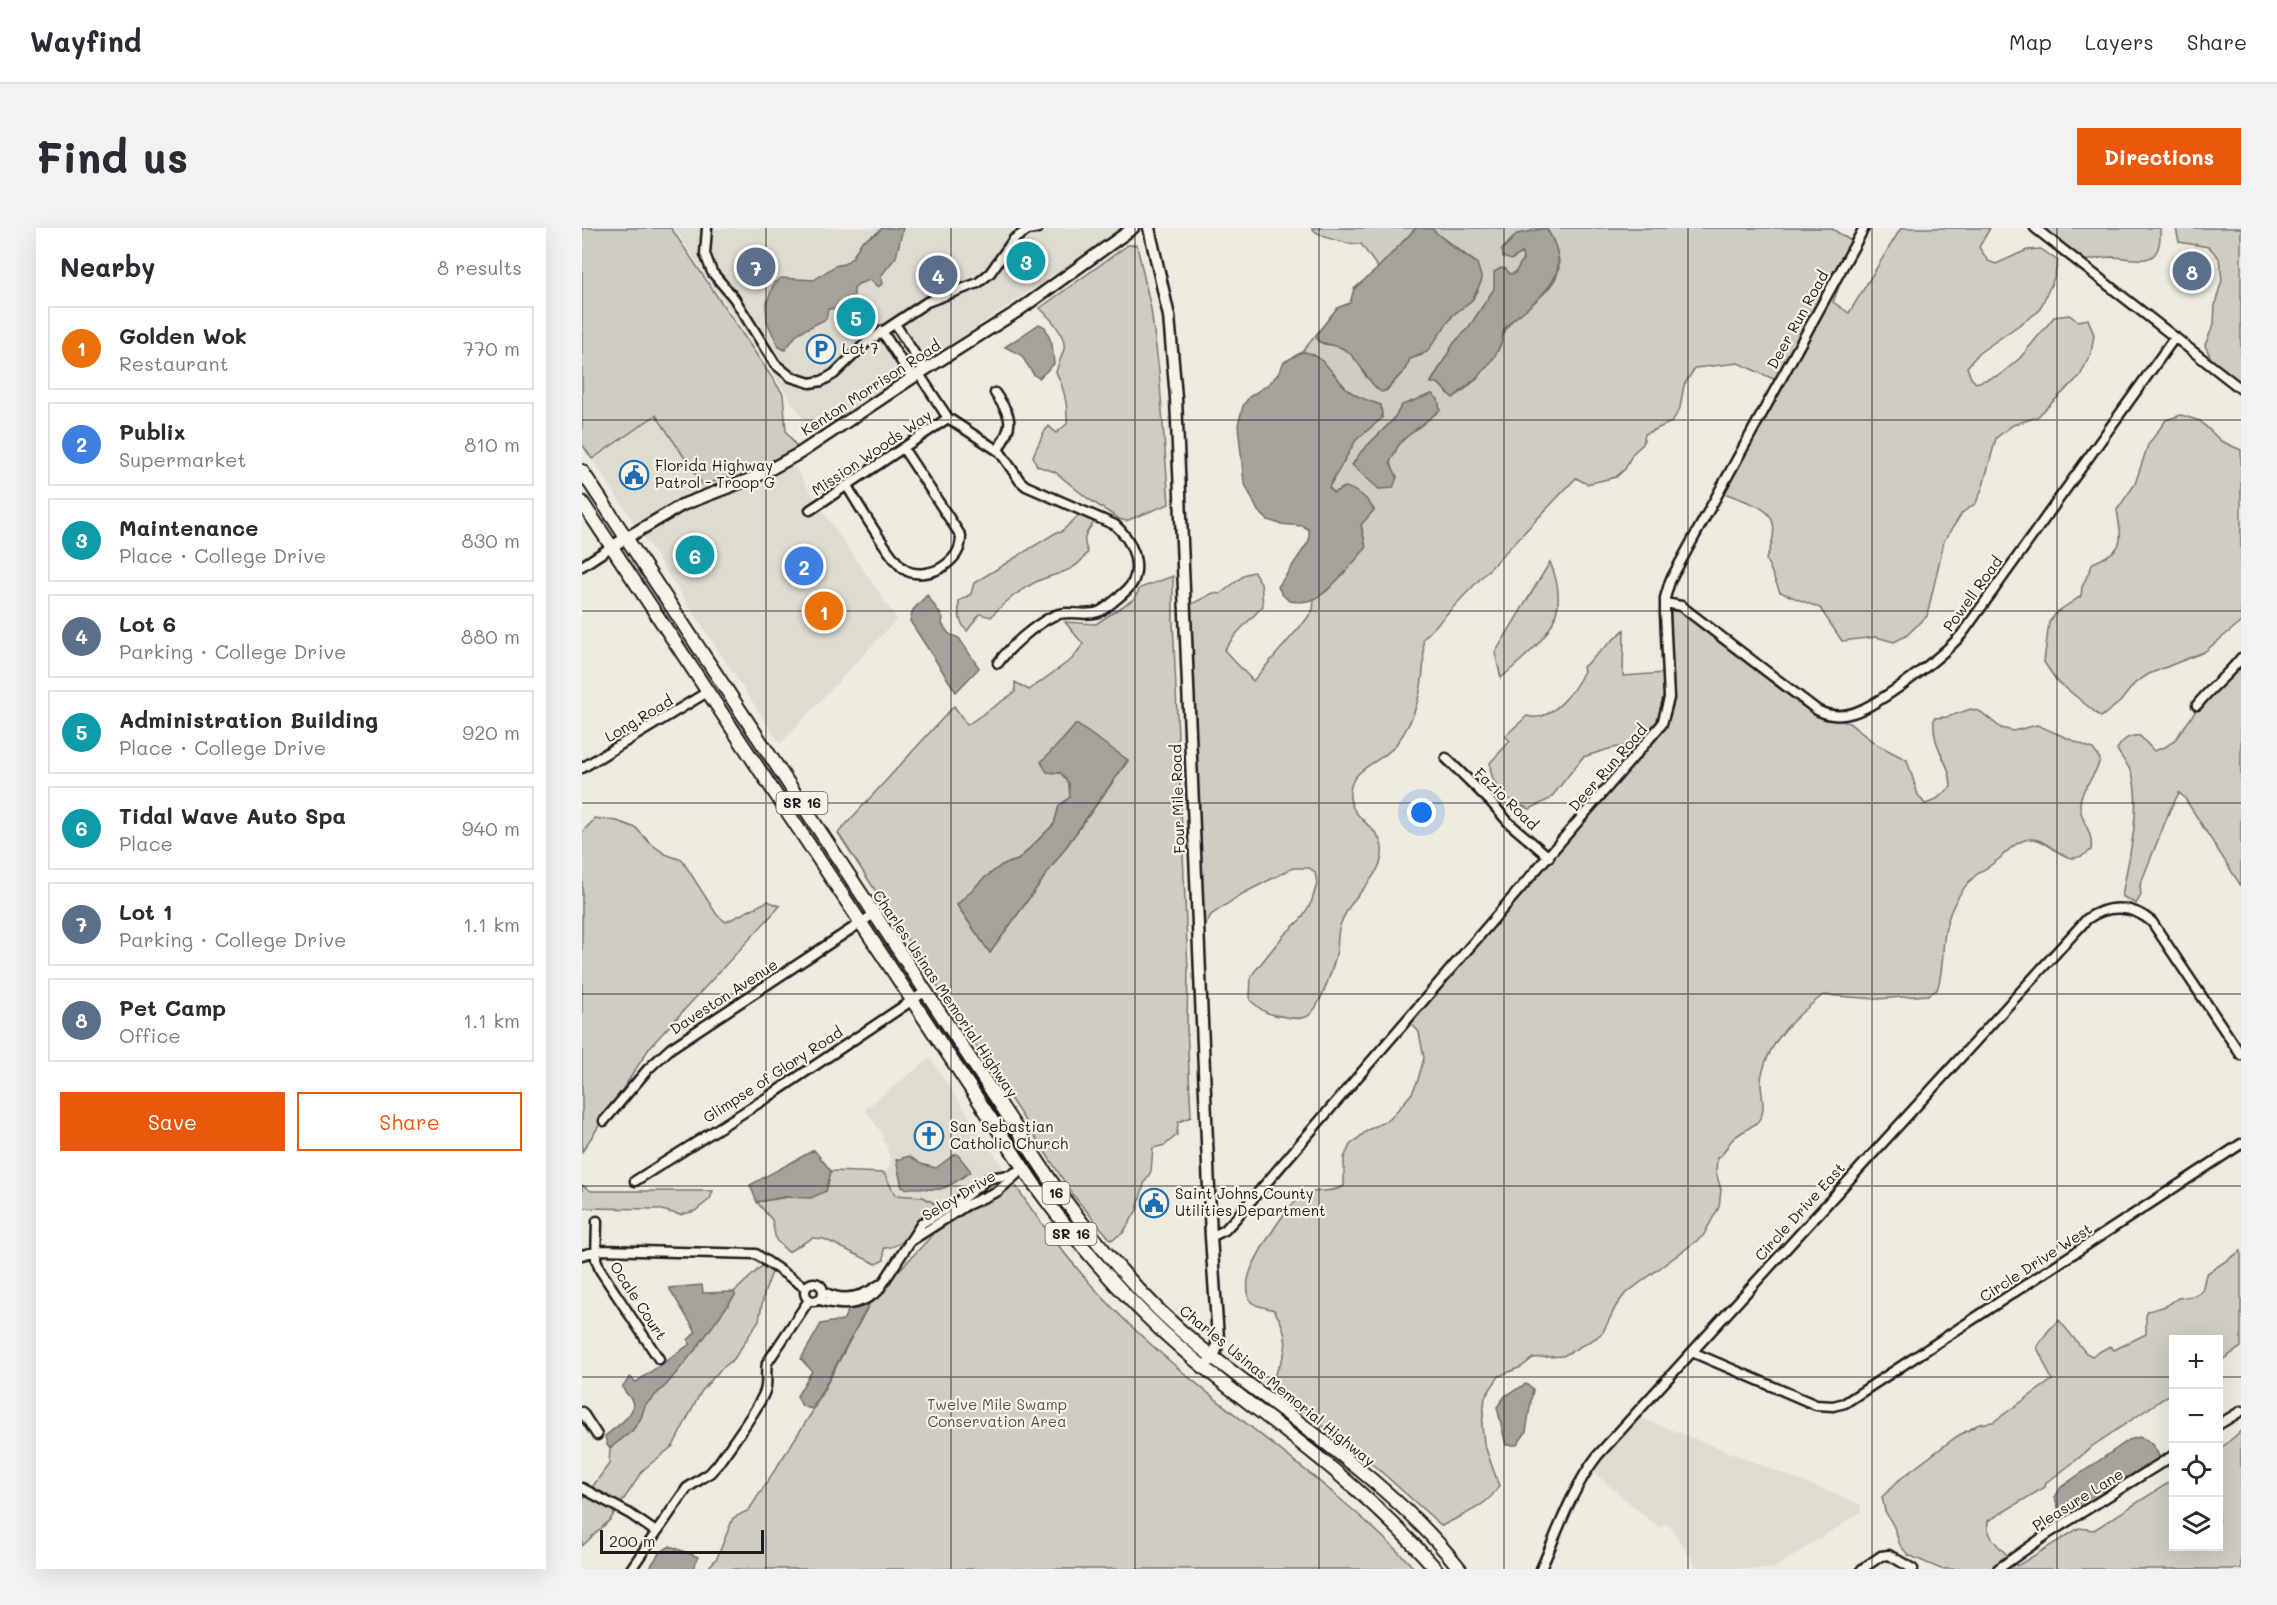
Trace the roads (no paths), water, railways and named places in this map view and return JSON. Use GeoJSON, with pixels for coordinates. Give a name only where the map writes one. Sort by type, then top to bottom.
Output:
{"type":"FeatureCollection","features":[{"type":"Feature","properties":{"kind":"highway","name":"Charles Usinas Memorial Highway"},"geometry":{"type":"LineString","coordinates":[[583,473],[1084,1228],[1159,1310],[1212,1356],[1401,1507],[1460,1569]]}},
{"type":"Feature","properties":{"kind":"highway","name":"Charles Usinas Memorial Highway"},"geometry":{"type":"LineString","coordinates":[[582,502],[1066,1228],[1093,1261],[1142,1313],[1205,1368],[1340,1476],[1399,1528],[1436,1569]]}},
{"type":"Feature","properties":{"kind":"highway","name":"16"},"geometry":{"type":"LineString","coordinates":[[1024,1168],[1036,1167],[1041,1172],[1066,1208],[1084,1228]]}},
{"type":"Feature","properties":{"kind":"main road","name":"Kenton Morrison Road"},"geometry":{"type":"LineString","coordinates":[[611,547],[682,505],[772,469],[800,453],[1018,311],[1132,228]]}},
{"type":"Feature","properties":{"kind":"main road","name":"Four Mile Road"},"geometry":{"type":"LineString","coordinates":[[1149,228],[1169,316],[1176,398],[1211,1237],[1219,1328],[1218,1344],[1205,1368]]}},
{"type":"Feature","properties":{"kind":"street"},"geometry":{"type":"LineString","coordinates":[[707,228],[705,254],[712,272],[734,297],[775,364],[791,377],[810,383],[830,377],[857,350],[934,299],[978,283],[990,273],[1014,239],[1028,230],[1038,228]]}},
{"type":"Feature","properties":{"kind":"street","name":"Deer Run Road"},"geometry":{"type":"LineString","coordinates":[[1211,1237],[1225,1230],[1236,1218],[1662,724],[1669,698],[1665,603],[1670,581],[1864,228]]}},
{"type":"Feature","properties":{"kind":"street"},"geometry":{"type":"LineString","coordinates":[[2035,228],[2241,389]]}},
{"type":"Feature","properties":{"kind":"street"},"geometry":{"type":"LineString","coordinates":[[895,324],[919,374],[948,418],[998,450],[1026,486],[1115,525],[1123,532],[1133,551],[1135,565],[1132,584],[1102,610],[1092,613],[1066,612],[1048,619],[1008,651],[998,663]]}},
{"type":"Feature","properties":{"kind":"street"},"geometry":{"type":"LineString","coordinates":[[882,332],[919,374]]}},
{"type":"Feature","properties":{"kind":"street","name":"Powell Road"},"geometry":{"type":"LineString","coordinates":[[1665,603],[1681,606],[1817,710],[1837,716],[1860,711],[1907,681],[1954,643],[2175,337]]}},
{"type":"Feature","properties":{"kind":"street"},"geometry":{"type":"LineString","coordinates":[[995,393],[1006,410],[1010,423],[1009,432],[998,450]]}},
{"type":"Feature","properties":{"kind":"street","name":"Mission Woods Way"},"geometry":{"type":"LineString","coordinates":[[810,510],[948,418]]}},
{"type":"Feature","properties":{"kind":"street"},"geometry":{"type":"LineString","coordinates":[[847,486],[895,560],[906,571],[924,573],[941,568],[958,553],[961,536],[903,448]]}},
{"type":"Feature","properties":{"kind":"street"},"geometry":{"type":"LineString","coordinates":[[582,566],[611,547]]}},
{"type":"Feature","properties":{"kind":"street"},"geometry":{"type":"LineString","coordinates":[[2197,705],[2213,685],[2241,658]]}},
{"type":"Feature","properties":{"kind":"street","name":"Long Road"},"geometry":{"type":"LineString","coordinates":[[582,768],[709,692]]}},
{"type":"Feature","properties":{"kind":"street","name":"Fazio Road"},"geometry":{"type":"LineString","coordinates":[[1446,758],[1509,823],[1549,857]]}},
{"type":"Feature","properties":{"kind":"street","name":"Circle Drive East"},"geometry":{"type":"LineString","coordinates":[[1541,1569],[1574,1493],[1591,1464],[2083,922],[2101,911],[2118,908],[2139,913],[2157,927],[2241,1055]]}},
{"type":"Feature","properties":{"kind":"street","name":"Daveston Avenue"},"geometry":{"type":"LineString","coordinates":[[604,1121],[648,1069],[671,1048],[874,914]]}},
{"type":"Feature","properties":{"kind":"street","name":"Glimpse of Glory Road"},"geometry":{"type":"LineString","coordinates":[[635,1181],[768,1097],[926,991]]}},
{"type":"Feature","properties":{"kind":"street","name":"Circle Drive West"},"geometry":{"type":"LineString","coordinates":[[1692,1352],[1816,1405],[1833,1406],[1845,1403],[2241,1144]]}},
{"type":"Feature","properties":{"kind":"street","name":"Seloy Drive"},"geometry":{"type":"LineString","coordinates":[[809,1300],[814,1302],[822,1296],[849,1298],[873,1289],[884,1282],[917,1228],[927,1218],[958,1201],[982,1182],[1010,1175],[1024,1168]]}},
{"type":"Feature","properties":{"kind":"street","name":"Seloy Drive"},"geometry":{"type":"LineString","coordinates":[[907,1244],[967,1205],[998,1191],[1024,1168]]}},
{"type":"Feature","properties":{"kind":"street"},"geometry":{"type":"LineString","coordinates":[[982,1182],[988,1196]]}},
{"type":"Feature","properties":{"kind":"street","name":"Ocale Court"},"geometry":{"type":"LineString","coordinates":[[597,1221],[596,1259],[600,1269],[659,1359]]}},
{"type":"Feature","properties":{"kind":"street","name":"Seloy Drive"},"geometry":{"type":"LineString","coordinates":[[582,1255],[596,1250],[756,1254],[806,1288],[816,1283],[822,1286],[822,1296]]}},
{"type":"Feature","properties":{"kind":"street"},"geometry":{"type":"LineString","coordinates":[[631,1569],[687,1488],[710,1473],[718,1464],[756,1407],[765,1392],[767,1363],[809,1300],[805,1294],[806,1288]]}},
{"type":"Feature","properties":{"kind":"street"},"geometry":{"type":"LineString","coordinates":[[2223,1422],[2241,1411]]}},
{"type":"Feature","properties":{"kind":"street"},"geometry":{"type":"LineString","coordinates":[[582,1412],[597,1435]]}},
{"type":"Feature","properties":{"kind":"street","name":"Pleasure Lane"},"geometry":{"type":"LineString","coordinates":[[1998,1569],[2049,1533],[2169,1458]]}},
{"type":"Feature","properties":{"kind":"street"},"geometry":{"type":"LineString","coordinates":[[582,1488],[620,1508],[656,1532]]}},
{"type":"Feature","properties":{"kind":"street"},"geometry":{"type":"LineString","coordinates":[[1862,1569],[1881,1556],[1889,1555],[1913,1569]]}},
{"type":"Feature","properties":{"kind":"place","name":"Maintenance"},"geometry":{"type":"Point","coordinates":[1026,261]}},
{"type":"Feature","properties":{"kind":"place","name":"Lot 1"},"geometry":{"type":"Point","coordinates":[756,267]}},
{"type":"Feature","properties":{"kind":"place","name":"Pet Camp"},"geometry":{"type":"Point","coordinates":[2192,271]}},
{"type":"Feature","properties":{"kind":"place","name":"Lot 6"},"geometry":{"type":"Point","coordinates":[938,275]}},
{"type":"Feature","properties":{"kind":"place","name":"Administration Building"},"geometry":{"type":"Point","coordinates":[856,317]}},
{"type":"Feature","properties":{"kind":"place","name":"Lot 7"},"geometry":{"type":"Point","coordinates":[821,349]}},
{"type":"Feature","properties":{"kind":"place","name":"Florida Highway Patrol - Troop G"},"geometry":{"type":"Point","coordinates":[634,475]}},
{"type":"Feature","properties":{"kind":"place","name":"Tidal Wave Auto Spa"},"geometry":{"type":"Point","coordinates":[695,555]}},
{"type":"Feature","properties":{"kind":"place","name":"Publix"},"geometry":{"type":"Point","coordinates":[804,566]}},
{"type":"Feature","properties":{"kind":"place","name":"Golden Wok"},"geometry":{"type":"Point","coordinates":[824,611]}},
{"type":"Feature","properties":{"kind":"place","name":"San Sebastian Catholic Church"},"geometry":{"type":"Point","coordinates":[929,1136]}},
{"type":"Feature","properties":{"kind":"place","name":"Saint Johns County Utilities Department"},"geometry":{"type":"Point","coordinates":[1154,1203]}},
{"type":"Feature","properties":{"kind":"park label","name":"Twelve Mile Swamp Conservation Area"},"geometry":{"type":"Point","coordinates":[997,1414]}}]}
